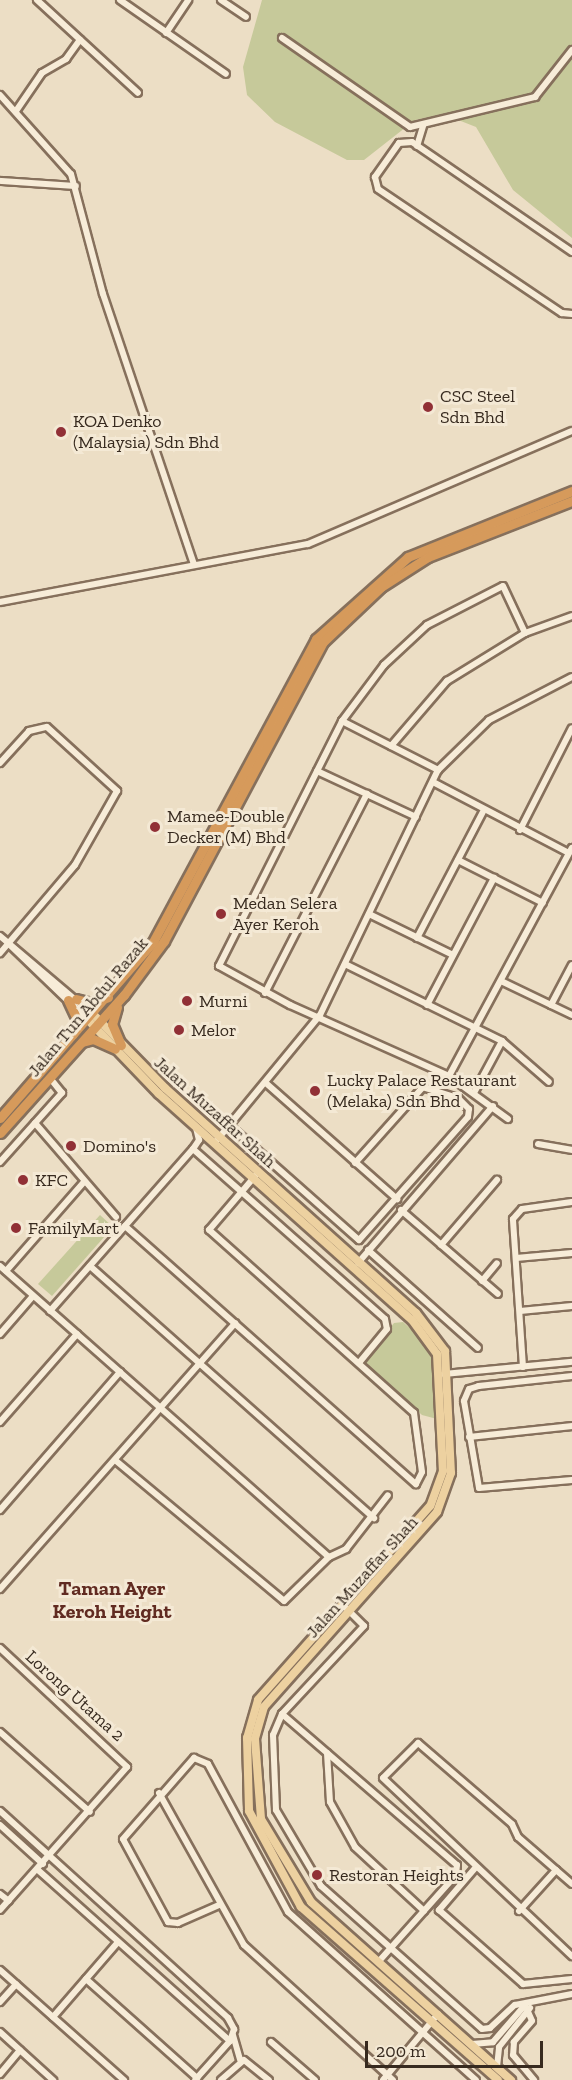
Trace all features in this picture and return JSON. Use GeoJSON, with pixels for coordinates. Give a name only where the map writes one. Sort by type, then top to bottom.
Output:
{"type":"FeatureCollection","features":[{"type":"Feature","properties":{"kind":"highway","name":"Jalan Tun Abdul Razak"},"geometry":{"type":"LineString","coordinates":[[0,1133],[80,1043],[112,994],[153,942],[316,639],[408,557],[572,491]]}},
{"type":"Feature","properties":{"kind":"highway","name":"Jalan Tun Abdul Razak"},"geometry":{"type":"LineString","coordinates":[[0,1118],[63,1048],[124,995],[173,925],[323,642],[381,587],[428,556],[572,501]]}},
{"type":"Feature","properties":{"kind":"highway"},"geometry":{"type":"LineString","coordinates":[[63,1048],[77,1025],[72,1000],[91,1003],[112,994]]}},
{"type":"Feature","properties":{"kind":"highway"},"geometry":{"type":"LineString","coordinates":[[118,1047],[111,1019],[124,995]]}},
{"type":"Feature","properties":{"kind":"highway"},"geometry":{"type":"LineString","coordinates":[[80,1043],[93,1038],[118,1047]]}},
{"type":"Feature","properties":{"kind":"main road","name":"Jalan Muzaffar Shah"},"geometry":{"type":"LineString","coordinates":[[94,1021],[195,1127],[217,1139]]}},
{"type":"Feature","properties":{"kind":"main road","name":"Jalan Muzaffar Shah"},"geometry":{"type":"LineString","coordinates":[[118,1047],[418,1327],[437,1354],[445,1374],[442,1471],[430,1506],[344,1607],[258,1700],[247,1738],[249,1811],[301,1907],[498,2080]]}},
{"type":"Feature","properties":{"kind":"main road","name":"Jalan Muzaffar Shah"},"geometry":{"type":"LineString","coordinates":[[255,1176],[359,1261],[436,1334],[445,1374],[451,1473],[437,1512],[351,1613],[264,1707],[255,1740],[261,1819],[296,1884],[511,2080]]}},
{"type":"Feature","properties":{"kind":"street"},"geometry":{"type":"LineString","coordinates":[[37,0],[138,93]]}},
{"type":"Feature","properties":{"kind":"street"},"geometry":{"type":"LineString","coordinates":[[120,0],[226,74]]}},
{"type":"Feature","properties":{"kind":"street"},"geometry":{"type":"LineString","coordinates":[[166,33],[188,0]]}},
{"type":"Feature","properties":{"kind":"street"},"geometry":{"type":"LineString","coordinates":[[221,0],[246,17]]}},
{"type":"Feature","properties":{"kind":"street"},"geometry":{"type":"LineString","coordinates":[[282,38],[404,125],[415,127],[535,97],[572,50]]}},
{"type":"Feature","properties":{"kind":"street"},"geometry":{"type":"LineString","coordinates":[[16,111],[42,73],[66,59],[80,40]]}},
{"type":"Feature","properties":{"kind":"street"},"geometry":{"type":"LineString","coordinates":[[0,95],[64,162],[76,186],[103,294],[194,564]]}},
{"type":"Feature","properties":{"kind":"street"},"geometry":{"type":"LineString","coordinates":[[414,144],[423,126]]}},
{"type":"Feature","properties":{"kind":"street"},"geometry":{"type":"LineString","coordinates":[[414,144],[415,127]]}},
{"type":"Feature","properties":{"kind":"street"},"geometry":{"type":"LineString","coordinates":[[572,252],[414,144],[399,143],[375,177],[378,189],[562,313],[572,314]]}},
{"type":"Feature","properties":{"kind":"street"},"geometry":{"type":"LineString","coordinates":[[0,181],[76,186]]}},
{"type":"Feature","properties":{"kind":"street"},"geometry":{"type":"LineString","coordinates":[[0,602],[308,544],[572,431]]}},
{"type":"Feature","properties":{"kind":"street"},"geometry":{"type":"LineString","coordinates":[[508,1119],[476,1091],[449,1076],[320,1015],[265,993],[222,969],[220,962],[342,721],[384,665],[458,607],[503,586],[525,633]]}},
{"type":"Feature","properties":{"kind":"street"},"geometry":{"type":"LineString","coordinates":[[391,746],[447,681],[525,633],[572,616]]}},
{"type":"Feature","properties":{"kind":"street"},"geometry":{"type":"LineString","coordinates":[[217,1139],[267,1084],[320,1015],[438,770],[489,720],[572,677]]}},
{"type":"Feature","properties":{"kind":"street"},"geometry":{"type":"LineString","coordinates":[[342,721],[438,770]]}},
{"type":"Feature","properties":{"kind":"street"},"geometry":{"type":"LineString","coordinates":[[0,763],[29,731],[47,727],[117,791],[75,866],[0,953]]}},
{"type":"Feature","properties":{"kind":"street"},"geometry":{"type":"LineString","coordinates":[[520,830],[572,728]]}},
{"type":"Feature","properties":{"kind":"street"},"geometry":{"type":"LineString","coordinates":[[318,771],[416,817]]}},
{"type":"Feature","properties":{"kind":"street"},"geometry":{"type":"LineString","coordinates":[[433,782],[483,812],[571,851],[449,1076]]}},
{"type":"Feature","properties":{"kind":"street"},"geometry":{"type":"LineString","coordinates":[[265,993],[368,794]]}},
{"type":"Feature","properties":{"kind":"street"},"geometry":{"type":"LineString","coordinates":[[417,938],[483,812]]}},
{"type":"Feature","properties":{"kind":"street"},"geometry":{"type":"LineString","coordinates":[[458,860],[543,903]]}},
{"type":"Feature","properties":{"kind":"street"},"geometry":{"type":"LineString","coordinates":[[427,1005],[494,878]]}},
{"type":"Feature","properties":{"kind":"street"},"geometry":{"type":"LineString","coordinates":[[369,914],[453,955]]}},
{"type":"Feature","properties":{"kind":"street"},"geometry":{"type":"LineString","coordinates":[[0,936],[94,1021]]}},
{"type":"Feature","properties":{"kind":"street"},"geometry":{"type":"LineString","coordinates":[[345,964],[502,1041],[549,1082]]}},
{"type":"Feature","properties":{"kind":"street"},"geometry":{"type":"LineString","coordinates":[[550,1005],[572,965]]}},
{"type":"Feature","properties":{"kind":"street"},"geometry":{"type":"LineString","coordinates":[[501,981],[572,1015]]}},
{"type":"Feature","properties":{"kind":"street"},"geometry":{"type":"LineString","coordinates":[[476,1091],[502,1041]]}},
{"type":"Feature","properties":{"kind":"street"},"geometry":{"type":"LineString","coordinates":[[0,1162],[62,1093],[50,1077]]}},
{"type":"Feature","properties":{"kind":"street"},"geometry":{"type":"LineString","coordinates":[[267,1084],[397,1199]]}},
{"type":"Feature","properties":{"kind":"street"},"geometry":{"type":"LineString","coordinates":[[230,1126],[359,1240],[468,1117],[463,1101],[423,1087],[355,1163]]}},
{"type":"Feature","properties":{"kind":"street"},"geometry":{"type":"LineString","coordinates":[[354,1268],[401,1210],[493,1106]]}},
{"type":"Feature","properties":{"kind":"street"},"geometry":{"type":"LineString","coordinates":[[35,1123],[116,1217]]}},
{"type":"Feature","properties":{"kind":"street"},"geometry":{"type":"LineString","coordinates":[[50,1311],[194,1149],[199,1140],[195,1127]]}},
{"type":"Feature","properties":{"kind":"street"},"geometry":{"type":"LineString","coordinates":[[538,1144],[572,1150]]}},
{"type":"Feature","properties":{"kind":"street"},"geometry":{"type":"LineString","coordinates":[[194,1149],[385,1319],[387,1329],[359,1363]]}},
{"type":"Feature","properties":{"kind":"street"},"geometry":{"type":"LineString","coordinates":[[125,1226],[416,1484],[422,1472],[417,1418],[359,1363],[209,1230],[255,1176]]}},
{"type":"Feature","properties":{"kind":"street"},"geometry":{"type":"LineString","coordinates":[[441,1245],[497,1180]]}},
{"type":"Feature","properties":{"kind":"street"},"geometry":{"type":"LineString","coordinates":[[84,1182],[3,1269],[329,1557]]}},
{"type":"Feature","properties":{"kind":"street"},"geometry":{"type":"LineString","coordinates":[[523,1367],[513,1224],[518,1211],[572,1202]]}},
{"type":"Feature","properties":{"kind":"street"},"geometry":{"type":"LineString","coordinates":[[401,1210],[498,1294]]}},
{"type":"Feature","properties":{"kind":"street"},"geometry":{"type":"LineString","coordinates":[[368,1250],[478,1348]]}},
{"type":"Feature","properties":{"kind":"street"},"geometry":{"type":"LineString","coordinates":[[516,1258],[572,1253]]}},
{"type":"Feature","properties":{"kind":"street"},"geometry":{"type":"LineString","coordinates":[[482,1281],[497,1263]]}},
{"type":"Feature","properties":{"kind":"street"},"geometry":{"type":"LineString","coordinates":[[90,1266],[374,1518]]}},
{"type":"Feature","properties":{"kind":"street"},"geometry":{"type":"LineString","coordinates":[[0,1334],[33,1296]]}},
{"type":"Feature","properties":{"kind":"street"},"geometry":{"type":"LineString","coordinates":[[520,1311],[572,1306]]}},
{"type":"Feature","properties":{"kind":"street"},"geometry":{"type":"LineString","coordinates":[[0,1589],[236,1323]]}},
{"type":"Feature","properties":{"kind":"street"},"geometry":{"type":"LineString","coordinates":[[0,1422],[77,1334]]}},
{"type":"Feature","properties":{"kind":"street"},"geometry":{"type":"LineString","coordinates":[[445,1374],[572,1362]]}},
{"type":"Feature","properties":{"kind":"street"},"geometry":{"type":"LineString","coordinates":[[506,1368],[508,1383]]}},
{"type":"Feature","properties":{"kind":"street"},"geometry":{"type":"LineString","coordinates":[[515,1368],[517,1382]]}},
{"type":"Feature","properties":{"kind":"street"},"geometry":{"type":"LineString","coordinates":[[0,1510],[120,1372]]}},
{"type":"Feature","properties":{"kind":"street"},"geometry":{"type":"LineString","coordinates":[[572,1376],[508,1383],[467,1392],[469,1437],[479,1488],[572,1480]]}},
{"type":"Feature","properties":{"kind":"street"},"geometry":{"type":"LineString","coordinates":[[469,1437],[572,1426]]}},
{"type":"Feature","properties":{"kind":"street"},"geometry":{"type":"LineString","coordinates":[[115,1460],[277,1598],[291,1599],[329,1557],[346,1550],[374,1518],[388,1495]]}},
{"type":"Feature","properties":{"kind":"street"},"geometry":{"type":"LineString","coordinates":[[344,1607],[364,1626],[282,1714],[273,1735],[276,1810],[321,1886],[482,2029],[490,2028],[512,2006],[529,2006],[570,1995],[569,1980],[523,1984],[439,1910],[476,1867]]}},
{"type":"Feature","properties":{"kind":"street","name":"Lorong Utama 2"},"geometry":{"type":"LineString","coordinates":[[0,1648],[128,1767],[90,1812]]}},
{"type":"Feature","properties":{"kind":"street"},"geometry":{"type":"LineString","coordinates":[[282,1714],[457,1865],[456,1875],[379,1961]]}},
{"type":"Feature","properties":{"kind":"street"},"geometry":{"type":"LineString","coordinates":[[0,1732],[90,1812],[0,1910]]}},
{"type":"Feature","properties":{"kind":"street"},"geometry":{"type":"LineString","coordinates":[[572,1884],[518,1837],[512,1824],[415,1741],[383,1781],[476,1867],[519,1911],[572,1956]]}},
{"type":"Feature","properties":{"kind":"street"},"geometry":{"type":"LineString","coordinates":[[327,1753],[330,1802],[355,1848],[424,1911]]}},
{"type":"Feature","properties":{"kind":"street"},"geometry":{"type":"LineString","coordinates":[[219,1905],[178,1923],[160,1911],[123,1839],[159,1793],[189,1761],[204,1760],[288,1912],[476,2080]]}},
{"type":"Feature","properties":{"kind":"street"},"geometry":{"type":"LineString","coordinates":[[159,1793],[219,1905],[251,1952],[385,2077],[393,2080]]}},
{"type":"Feature","properties":{"kind":"street"},"geometry":{"type":"LineString","coordinates":[[0,1811],[228,2018],[240,2060],[269,2080]]}},
{"type":"Feature","properties":{"kind":"street"},"geometry":{"type":"LineString","coordinates":[[0,1825],[44,1864]]}},
{"type":"Feature","properties":{"kind":"street"},"geometry":{"type":"LineString","coordinates":[[38,1870],[230,2042]]}},
{"type":"Feature","properties":{"kind":"street"},"geometry":{"type":"LineString","coordinates":[[519,1911],[556,1870]]}},
{"type":"Feature","properties":{"kind":"street"},"geometry":{"type":"LineString","coordinates":[[0,1894],[9,1901]]}},
{"type":"Feature","properties":{"kind":"street"},"geometry":{"type":"LineString","coordinates":[[53,2016],[118,1942]]}},
{"type":"Feature","properties":{"kind":"street"},"geometry":{"type":"LineString","coordinates":[[0,1970],[124,2080]]}},
{"type":"Feature","properties":{"kind":"street"},"geometry":{"type":"LineString","coordinates":[[86,1979],[196,2079],[230,2042],[233,2035]]}},
{"type":"Feature","properties":{"kind":"street"},"geometry":{"type":"LineString","coordinates":[[0,2002],[16,1984]]}},
{"type":"Feature","properties":{"kind":"street"},"geometry":{"type":"LineString","coordinates":[[472,2044],[493,2042],[529,2006]]}},
{"type":"Feature","properties":{"kind":"street"},"geometry":{"type":"LineString","coordinates":[[497,2067],[499,2047],[529,2006]]}},
{"type":"Feature","properties":{"kind":"street"},"geometry":{"type":"LineString","coordinates":[[529,2006],[532,2021],[514,2042],[513,2055],[534,2080]]}},
{"type":"Feature","properties":{"kind":"street"},"geometry":{"type":"LineString","coordinates":[[385,2077],[438,2014]]}},
{"type":"Feature","properties":{"kind":"street"},"geometry":{"type":"LineString","coordinates":[[0,2032],[53,2080]]}},
{"type":"Feature","properties":{"kind":"street"},"geometry":{"type":"LineString","coordinates":[[271,2042],[315,2080]]}},
{"type":"Feature","properties":{"kind":"street"},"geometry":{"type":"LineString","coordinates":[[0,2074],[20,2050]]}},
{"type":"Feature","properties":{"kind":"street"},"geometry":{"type":"LineString","coordinates":[[220,2080],[240,2060]]}},
{"type":"Feature","properties":{"kind":"green space"},"geometry":{"type":"Polygon","coordinates":[[[262,0],[572,0],[572,238],[513,190],[476,127],[443,114],[415,120],[364,160],[347,160],[275,122],[247,95],[243,67],[262,0]]]}},
{"type":"Feature","properties":{"kind":"green space"},"geometry":{"type":"Polygon","coordinates":[[[100,1215],[113,1227],[52,1296],[38,1284],[100,1215]]]}},
{"type":"Feature","properties":{"kind":"green space"},"geometry":{"type":"Polygon","coordinates":[[[403,1322],[421,1338],[432,1359],[437,1419],[422,1415],[362,1362],[394,1323],[403,1322]]]}},
{"type":"Feature","properties":{"kind":"place","name":"CSC Steel Sdn Bhd"},"geometry":{"type":"Point","coordinates":[428,407]}},
{"type":"Feature","properties":{"kind":"place","name":"KOA Denko (Malaysia) Sdn Bhd"},"geometry":{"type":"Point","coordinates":[61,432]}},
{"type":"Feature","properties":{"kind":"place","name":"Mamee-Double Decker (M) Bhd"},"geometry":{"type":"Point","coordinates":[155,827]}},
{"type":"Feature","properties":{"kind":"place","name":"Medan Selera Ayer Keroh"},"geometry":{"type":"Point","coordinates":[221,914]}},
{"type":"Feature","properties":{"kind":"place","name":"Murni"},"geometry":{"type":"Point","coordinates":[187,1001]}},
{"type":"Feature","properties":{"kind":"place","name":"Melor"},"geometry":{"type":"Point","coordinates":[179,1030]}},
{"type":"Feature","properties":{"kind":"place","name":"Lucky Palace Restaurant (Melaka) Sdn Bhd"},"geometry":{"type":"Point","coordinates":[315,1091]}},
{"type":"Feature","properties":{"kind":"place","name":"Domino's"},"geometry":{"type":"Point","coordinates":[71,1146]}},
{"type":"Feature","properties":{"kind":"place","name":"KFC"},"geometry":{"type":"Point","coordinates":[23,1180]}},
{"type":"Feature","properties":{"kind":"place","name":"FamilyMart"},"geometry":{"type":"Point","coordinates":[16,1228]}},
{"type":"Feature","properties":{"kind":"place","name":"Restoran Heights"},"geometry":{"type":"Point","coordinates":[317,1875]}},
{"type":"Feature","properties":{"kind":"district","name":"Taman Ayer Keroh Height"},"geometry":{"type":"Point","coordinates":[112,1600]}}]}
